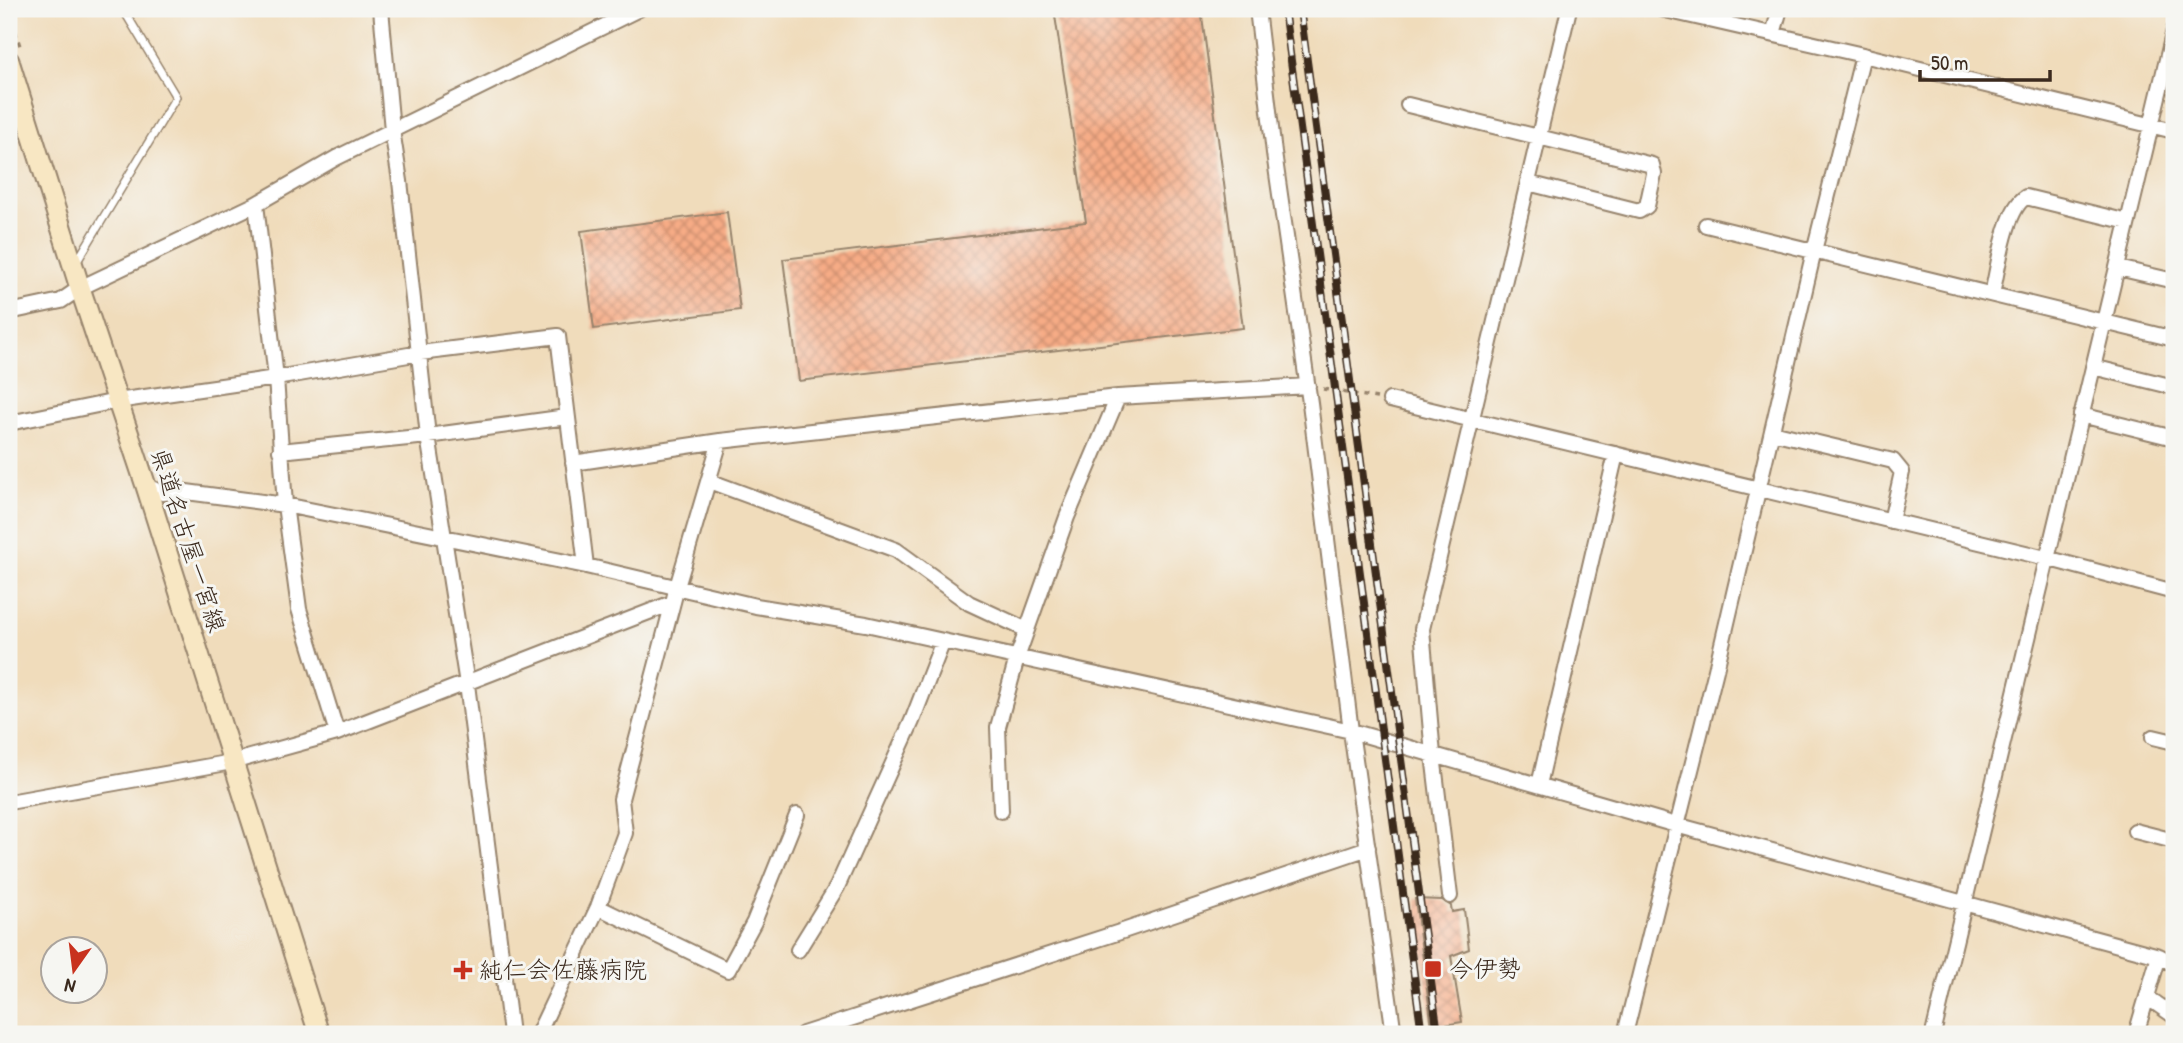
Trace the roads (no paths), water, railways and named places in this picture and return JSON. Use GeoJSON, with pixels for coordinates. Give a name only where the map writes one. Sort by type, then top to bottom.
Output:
{"type":"FeatureCollection","features":[{"type":"Feature","properties":{"kind":"main road","name":"県道名古屋一宮線"},"geometry":{"type":"LineString","coordinates":[[9,61],[318,1034]]}},
{"type":"Feature","properties":{"kind":"street"},"geometry":{"type":"LineString","coordinates":[[381,9],[392,130],[428,436],[467,684],[511,1034]]}},
{"type":"Feature","properties":{"kind":"street"},"geometry":{"type":"LineString","coordinates":[[9,312],[61,301],[80,288],[256,204],[336,158],[639,9]]}},
{"type":"Feature","properties":{"kind":"street"},"geometry":{"type":"LineString","coordinates":[[1257,9],[1351,731],[1394,1034]]}},
{"type":"Feature","properties":{"kind":"street"},"geometry":{"type":"LineString","coordinates":[[1450,896],[1433,755],[1422,629],[1569,9]]}},
{"type":"Feature","properties":{"kind":"street"},"geometry":{"type":"LineString","coordinates":[[1661,9],[2174,131]]}},
{"type":"Feature","properties":{"kind":"street"},"geometry":{"type":"LineString","coordinates":[[1773,34],[1780,9]]}},
{"type":"Feature","properties":{"kind":"street"},"geometry":{"type":"LineString","coordinates":[[1933,1034],[2174,30]]}},
{"type":"Feature","properties":{"kind":"street"},"geometry":{"type":"LineString","coordinates":[[1625,1034],[1863,55]]}},
{"type":"Feature","properties":{"kind":"street"},"geometry":{"type":"LineString","coordinates":[[1408,105],[1652,166],[1654,174],[1647,206],[1639,211],[1528,183]]}},
{"type":"Feature","properties":{"kind":"street"},"geometry":{"type":"LineString","coordinates":[[1992,295],[2012,214],[2019,201],[2026,197],[2128,222]]}},
{"type":"Feature","properties":{"kind":"street"},"geometry":{"type":"LineString","coordinates":[[256,204],[276,378],[285,505],[299,608],[337,733]]}},
{"type":"Feature","properties":{"kind":"street"},"geometry":{"type":"LineString","coordinates":[[1706,225],[2174,339]]}},
{"type":"Feature","properties":{"kind":"street"},"geometry":{"type":"LineString","coordinates":[[2118,268],[2174,281]]}},
{"type":"Feature","properties":{"kind":"street"},"geometry":{"type":"LineString","coordinates":[[9,423],[117,401],[420,354],[558,336],[586,566]]}},
{"type":"Feature","properties":{"kind":"street"},"geometry":{"type":"LineString","coordinates":[[2093,367],[2174,387]]}},
{"type":"Feature","properties":{"kind":"street"},"geometry":{"type":"LineString","coordinates":[[573,463],[720,441],[1118,397],[1308,386]]}},
{"type":"Feature","properties":{"kind":"street"},"geometry":{"type":"LineString","coordinates":[[1001,811],[998,727],[1017,658],[1067,517],[1118,397]]}},
{"type":"Feature","properties":{"kind":"street"},"geometry":{"type":"LineString","coordinates":[[1390,400],[2046,558],[2174,592]]}},
{"type":"Feature","properties":{"kind":"street"},"geometry":{"type":"LineString","coordinates":[[2081,415],[2174,438]]}},
{"type":"Feature","properties":{"kind":"street"},"geometry":{"type":"LineString","coordinates":[[280,451],[428,436],[567,417]]}},
{"type":"Feature","properties":{"kind":"street"},"geometry":{"type":"LineString","coordinates":[[1772,432],[1894,461],[1902,472],[1891,521]]}},
{"type":"Feature","properties":{"kind":"street"},"geometry":{"type":"LineString","coordinates":[[538,1034],[598,907],[625,833],[621,799],[677,587],[720,441]]}},
{"type":"Feature","properties":{"kind":"street"},"geometry":{"type":"LineString","coordinates":[[1539,785],[1616,454]]}},
{"type":"Feature","properties":{"kind":"street"},"geometry":{"type":"LineString","coordinates":[[709,481],[896,550],[969,603],[1027,630]]}},
{"type":"Feature","properties":{"kind":"street"},"geometry":{"type":"LineString","coordinates":[[146,486],[163,493],[178,491],[285,505],[586,566],[756,607],[866,624],[1351,731],[1676,825],[2159,956],[2174,964]]}},
{"type":"Feature","properties":{"kind":"street"},"geometry":{"type":"LineString","coordinates":[[9,802],[232,762],[337,733],[673,604]]}},
{"type":"Feature","properties":{"kind":"street"},"geometry":{"type":"LineString","coordinates":[[798,950],[837,887],[912,721],[943,641]]}},
{"type":"Feature","properties":{"kind":"street"},"geometry":{"type":"LineString","coordinates":[[2153,737],[2174,742]]}},
{"type":"Feature","properties":{"kind":"street"},"geometry":{"type":"LineString","coordinates":[[598,907],[728,970],[754,922],[797,815]]}},
{"type":"Feature","properties":{"kind":"street"},"geometry":{"type":"LineString","coordinates":[[2135,831],[2174,841]]}},
{"type":"Feature","properties":{"kind":"street"},"geometry":{"type":"LineString","coordinates":[[803,1034],[821,1031],[1368,848]]}},
{"type":"Feature","properties":{"kind":"street"},"geometry":{"type":"LineString","coordinates":[[2136,1034],[2159,956]]}},
{"type":"Feature","properties":{"kind":"street"},"geometry":{"type":"LineString","coordinates":[[2147,997],[2174,1016]]}},
{"type":"Feature","properties":{"kind":"lane"},"geometry":{"type":"LineString","coordinates":[[74,267],[176,97],[123,9]]}},
{"type":"Feature","properties":{"kind":"railway"},"geometry":{"type":"LineString","coordinates":[[1284,9],[1422,1034]]}},
{"type":"Feature","properties":{"kind":"railway"},"geometry":{"type":"LineString","coordinates":[[1300,9],[1438,1034]]}},
{"type":"Feature","properties":{"kind":"place","name":"今伊勢"},"geometry":{"type":"Point","coordinates":[1433,969]}},
{"type":"Feature","properties":{"kind":"place","name":"純仁会佐藤病院"},"geometry":{"type":"Point","coordinates":[463,970]}}]}
